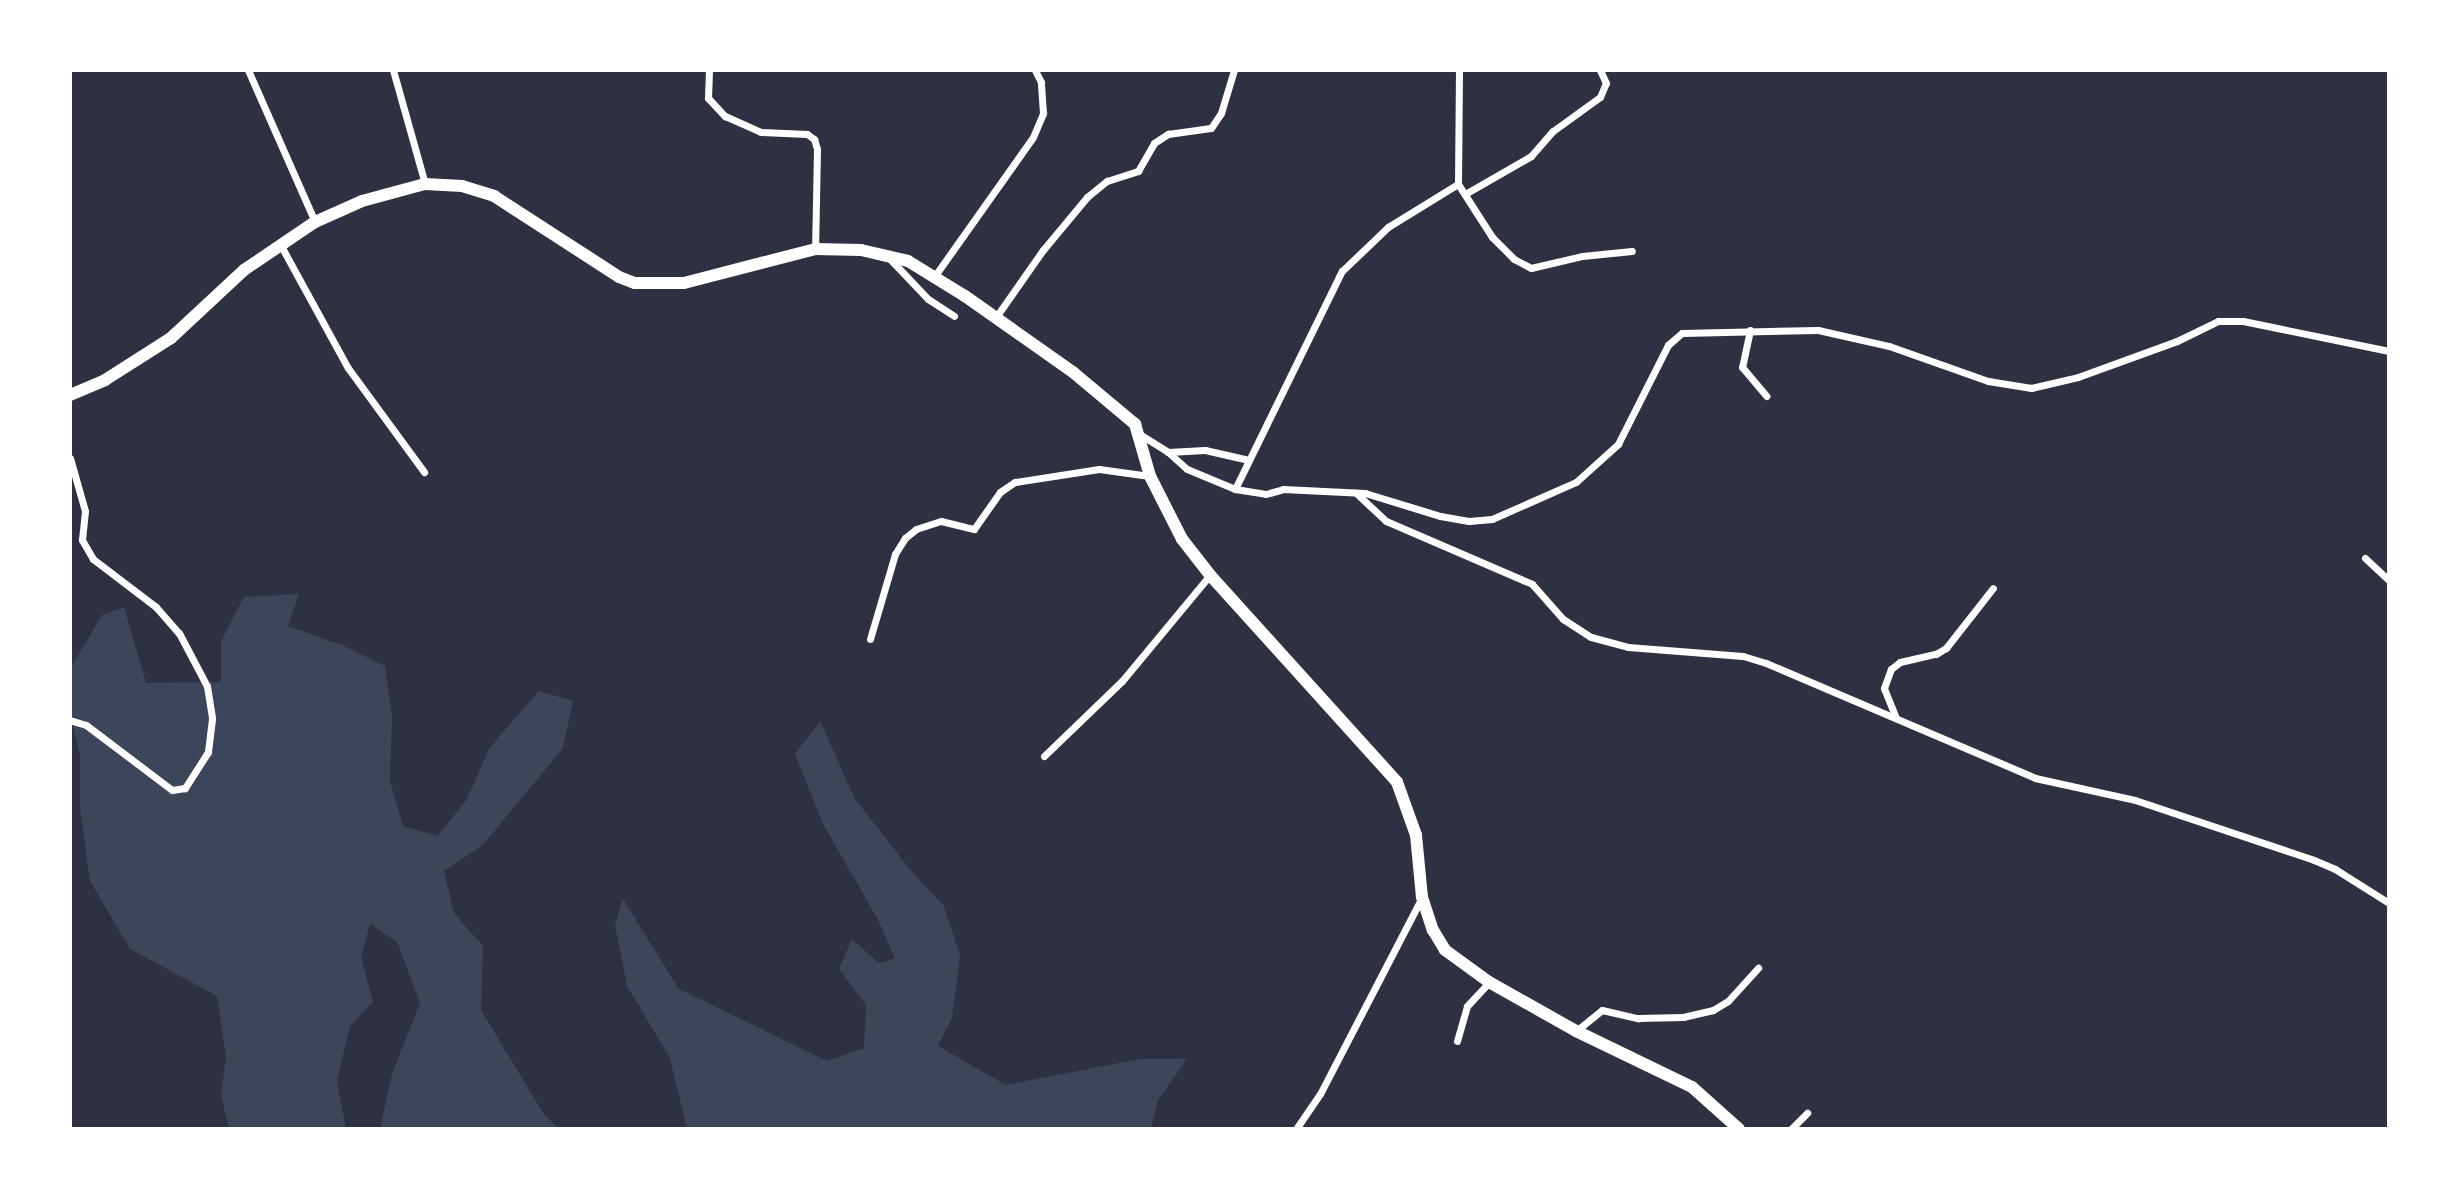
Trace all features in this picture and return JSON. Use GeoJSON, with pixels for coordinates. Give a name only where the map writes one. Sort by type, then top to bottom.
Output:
{"type":"FeatureCollection","features":[{"type":"Feature","properties":{"kind":"highway"},"geometry":{"type":"LineString","coordinates":[[70,395],[105,380],[171,338],[244,270],[315,222],[362,201],[425,184],[462,186],[494,196],[619,277],[635,283],[684,283],[815,249],[886,254],[908,261],[996,317],[1119,408],[1141,435],[1150,476],[1169,517],[1210,575],[1397,782],[1416,835],[1422,897],[1433,930],[1445,950],[1489,982],[1576,1031],[1692,1087],[1739,1129]]}},
{"type":"Feature","properties":{"kind":"street"},"geometry":{"type":"LineString","coordinates":[[248,70],[315,222]]}},
{"type":"Feature","properties":{"kind":"street"},"geometry":{"type":"LineString","coordinates":[[393,70],[425,184]]}},
{"type":"Feature","properties":{"kind":"street"},"geometry":{"type":"LineString","coordinates":[[709,70],[708,98],[725,116],[761,132],[807,134],[814,139],[817,149],[815,249]]}},
{"type":"Feature","properties":{"kind":"street"},"geometry":{"type":"LineString","coordinates":[[934,277],[1033,137],[1043,113],[1041,82],[1035,70]]}},
{"type":"Feature","properties":{"kind":"street"},"geometry":{"type":"LineString","coordinates":[[996,317],[1043,250],[1087,197],[1107,181],[1138,171],[1154,143],[1168,134],[1211,128],[1221,113],[1234,70]]}},
{"type":"Feature","properties":{"kind":"street"},"geometry":{"type":"LineString","coordinates":[[1459,70],[1458,184],[1492,237],[1514,259],[1531,268],[1582,256],[1632,251]]}},
{"type":"Feature","properties":{"kind":"street"},"geometry":{"type":"LineString","coordinates":[[1465,194],[1531,156],[1553,131],[1600,97],[1606,83],[1600,70]]}},
{"type":"Feature","properties":{"kind":"street"},"geometry":{"type":"LineString","coordinates":[[1235,489],[1342,271],[1388,227],[1458,184]]}},
{"type":"Feature","properties":{"kind":"street"},"geometry":{"type":"LineString","coordinates":[[280,244],[348,368],[424,472]]}},
{"type":"Feature","properties":{"kind":"street"},"geometry":{"type":"LineString","coordinates":[[886,254],[907,280],[954,316]]}},
{"type":"Feature","properties":{"kind":"street"},"geometry":{"type":"LineString","coordinates":[[1141,435],[1187,469],[1235,489],[1266,494],[1283,489],[1381,495],[1440,516],[1469,521],[1492,519],[1576,482],[1618,444],[1668,345],[1676,336],[1703,329],[1818,330],[1889,346],[1988,381],[2031,388],[2078,377],[2177,341],[2218,321],[2243,321],[2389,351]]}},
{"type":"Feature","properties":{"kind":"street"},"geometry":{"type":"LineString","coordinates":[[1750,330],[1742,367],[1766,396]]}},
{"type":"Feature","properties":{"kind":"street"},"geometry":{"type":"LineString","coordinates":[[1168,452],[1205,450],[1249,460]]}},
{"type":"Feature","properties":{"kind":"street"},"geometry":{"type":"LineString","coordinates":[[70,458],[85,511],[82,540],[93,559],[156,607],[179,633],[207,686],[212,719],[208,752],[185,788],[172,790],[86,725],[70,720]]}},
{"type":"Feature","properties":{"kind":"street"},"geometry":{"type":"LineString","coordinates":[[870,639],[895,554],[905,538],[916,529],[941,521],[974,529],[1000,492],[1015,482],[1099,469],[1150,476]]}},
{"type":"Feature","properties":{"kind":"street"},"geometry":{"type":"LineString","coordinates":[[1355,492],[1386,521],[1532,584],[1563,619],[1591,637],[1628,647],[1743,656],[1807,679],[2035,778],[2135,800],[2314,860],[2335,869],[2389,903]]}},
{"type":"Feature","properties":{"kind":"street"},"geometry":{"type":"LineString","coordinates":[[2365,558],[2389,580]]}},
{"type":"Feature","properties":{"kind":"street"},"geometry":{"type":"LineString","coordinates":[[1044,756],[1122,681],[1210,575]]}},
{"type":"Feature","properties":{"kind":"street"},"geometry":{"type":"LineString","coordinates":[[1897,720],[1884,688],[1891,669],[1900,662],[1936,654],[1946,648],[1993,588]]}},
{"type":"Feature","properties":{"kind":"street"},"geometry":{"type":"LineString","coordinates":[[1296,1129],[1320,1094],[1422,897]]}},
{"type":"Feature","properties":{"kind":"street"},"geometry":{"type":"LineString","coordinates":[[1576,1031],[1602,1010],[1638,1018],[1683,1017],[1713,1010],[1738,992],[1758,968]]}},
{"type":"Feature","properties":{"kind":"street"},"geometry":{"type":"LineString","coordinates":[[1457,1041],[1467,1006],[1489,982]]}},
{"type":"Feature","properties":{"kind":"street"},"geometry":{"type":"LineString","coordinates":[[1791,1129],[1807,1113]]}},
{"type":"Feature","properties":{"kind":"shaded area"},"geometry":{"type":"Polygon","coordinates":[[[299,594],[288,626],[342,645],[385,666],[392,717],[390,781],[403,826],[438,836],[467,799],[490,747],[539,691],[573,701],[563,748],[483,845],[444,871],[454,913],[483,946],[481,1010],[543,1113],[559,1129],[380,1129],[392,1074],[420,1003],[397,942],[370,924],[361,957],[373,1002],[350,1026],[337,1081],[346,1129],[229,1129],[221,1095],[226,1057],[217,996],[130,949],[90,881],[80,808],[80,754],[70,715],[70,669],[102,615],[124,607],[146,683],[221,682],[221,641],[244,597],[299,594]]]}},
{"type":"Feature","properties":{"kind":"shaded area"},"geometry":{"type":"Polygon","coordinates":[[[820,721],[855,799],[912,872],[944,906],[960,956],[952,1018],[938,1046],[1006,1085],[1140,1059],[1187,1059],[1158,1100],[1151,1129],[687,1129],[670,1058],[627,986],[615,925],[623,899],[679,989],[827,1061],[864,1048],[866,1005],[839,969],[852,939],[879,963],[895,958],[878,920],[823,824],[795,754],[820,721]]]}}]}
